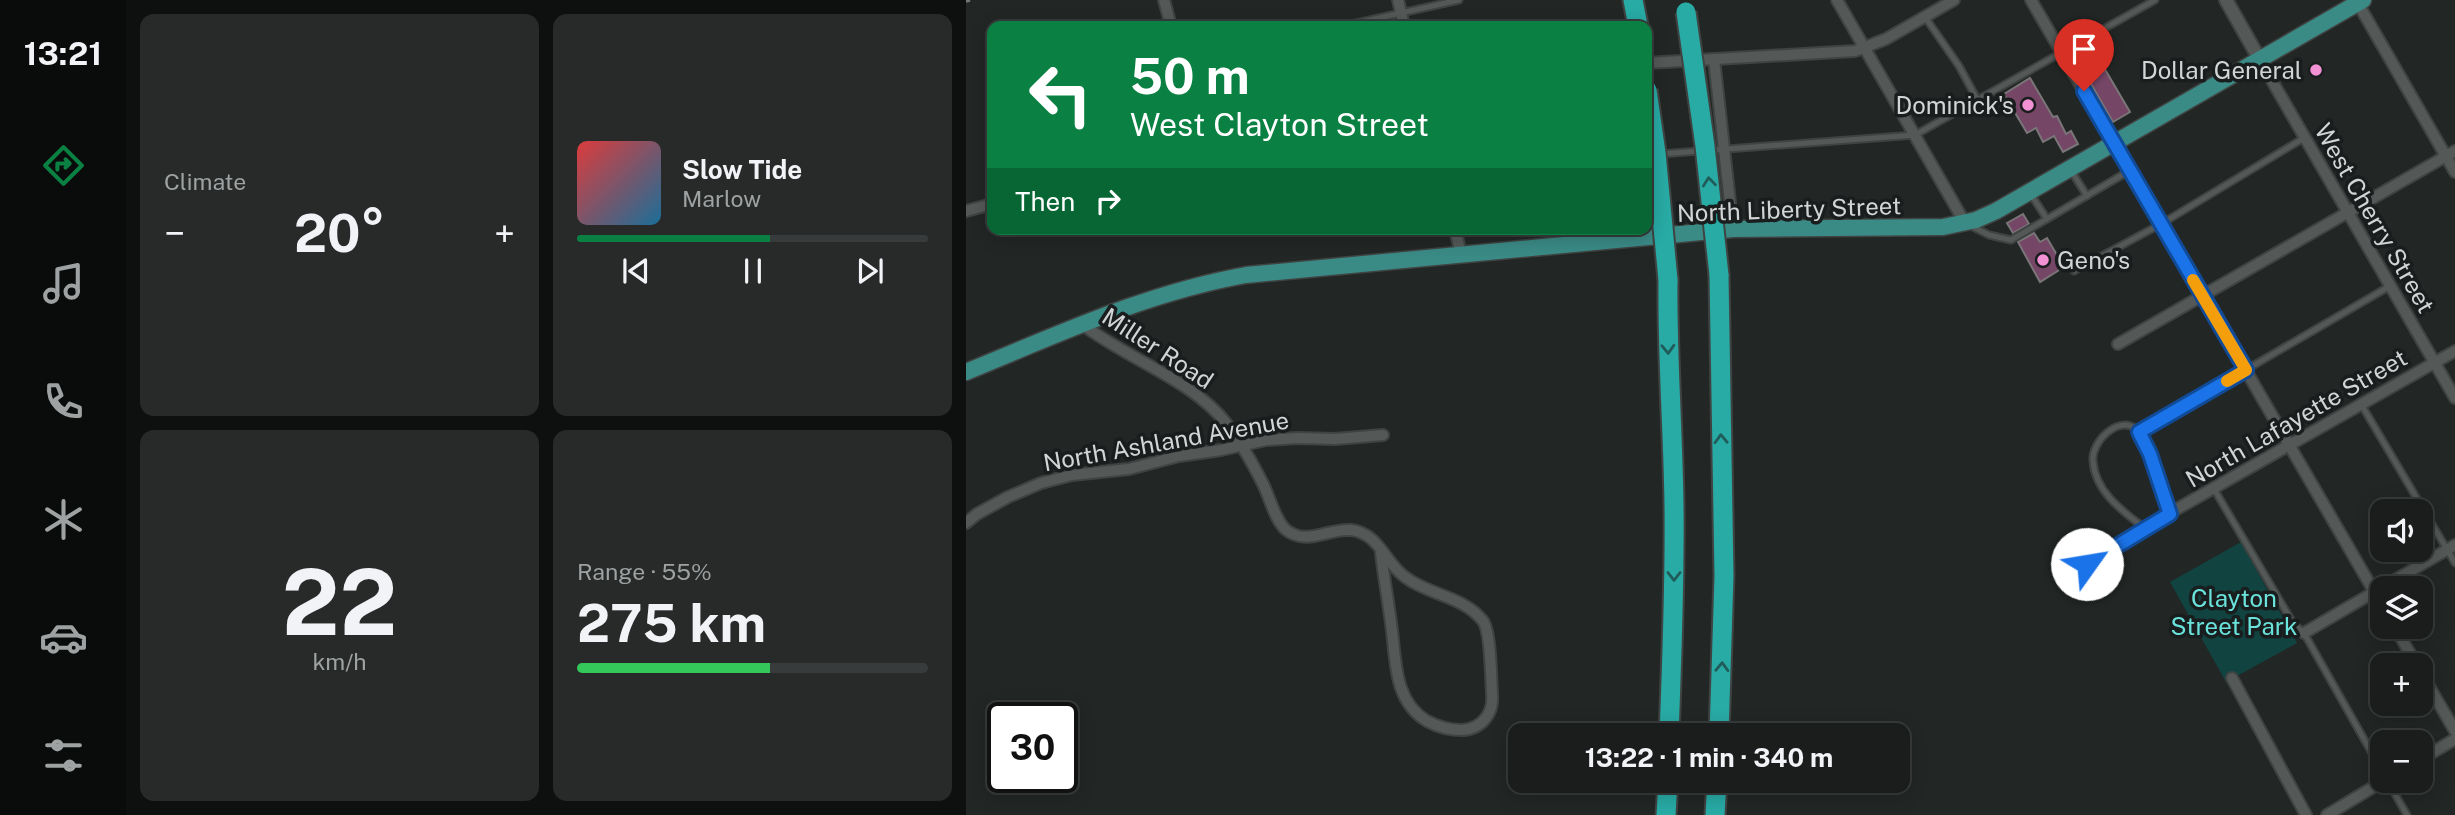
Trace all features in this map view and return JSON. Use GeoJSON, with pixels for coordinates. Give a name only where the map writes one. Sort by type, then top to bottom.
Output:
{"type":"FeatureCollection","features":[{"type":"Feature","properties":{"kind":"highway"},"geometry":{"type":"LineString","coordinates":[[1685,6],[1705,146],[1719,275],[1724,576],[1719,723]]}},
{"type":"Feature","properties":{"kind":"highway"},"geometry":{"type":"LineString","coordinates":[[1652,125],[1668,280],[1667,344],[1672,424],[1675,573],[1669,723]]}},
{"type":"Feature","properties":{"kind":"highway"},"geometry":{"type":"LineString","coordinates":[[1666,815],[1667,793]]}},
{"type":"Feature","properties":{"kind":"highway"},"geometry":{"type":"LineString","coordinates":[[1715,815],[1716,793]]}},
{"type":"Feature","properties":{"kind":"main road","name":"North Liberty Street"},"geometry":{"type":"LineString","coordinates":[[966,372],[1162,294],[1214,281],[1280,271],[1733,229],[1931,228],[1965,223],[1986,216],[2070,169],[2359,1]]}},
{"type":"Feature","properties":{"kind":"street"},"geometry":{"type":"LineString","coordinates":[[1164,0],[1170,21]]}},
{"type":"Feature","properties":{"kind":"street"},"geometry":{"type":"LineString","coordinates":[[1398,0],[1403,21]]}},
{"type":"Feature","properties":{"kind":"street"},"geometry":{"type":"LineString","coordinates":[[1837,0],[1965,223]]}},
{"type":"Feature","properties":{"kind":"street"},"geometry":{"type":"LineString","coordinates":[[1652,63],[1852,52],[1865,49],[1954,0]]}},
{"type":"Feature","properties":{"kind":"street"},"geometry":{"type":"LineString","coordinates":[[2031,0],[2370,585]]}},
{"type":"Feature","properties":{"kind":"street"},"geometry":{"type":"LineString","coordinates":[[2226,0],[2260,60]]}},
{"type":"Feature","properties":{"kind":"street"},"geometry":{"type":"LineString","coordinates":[[2359,1],[2450,154],[2455,172]]}},
{"type":"Feature","properties":{"kind":"street"},"geometry":{"type":"LineString","coordinates":[[1714,59],[1733,229]]}},
{"type":"Feature","properties":{"kind":"street","name":"West Cherry Street"},"geometry":{"type":"LineString","coordinates":[[2260,60],[2455,398]]}},
{"type":"Feature","properties":{"kind":"street"},"geometry":{"type":"LineString","coordinates":[[2118,344],[2450,154]]}},
{"type":"Feature","properties":{"kind":"street"},"geometry":{"type":"LineString","coordinates":[[966,211],[987,205]]}},
{"type":"Feature","properties":{"kind":"street"},"geometry":{"type":"LineString","coordinates":[[1456,235],[1461,254]]}},
{"type":"Feature","properties":{"kind":"street","name":"Miller Road"},"geometry":{"type":"LineString","coordinates":[[1082,324],[1109,344],[1193,393],[1225,422],[1241,446],[1284,528],[1305,538],[1350,530],[1361,532],[1378,544],[1396,673],[1404,696],[1417,715],[1440,728],[1465,730],[1485,720],[1493,705],[1484,622],[1466,606],[1405,578],[1381,552]]}},
{"type":"Feature","properties":{"kind":"street","name":"North Lafayette Street"},"geometry":{"type":"LineString","coordinates":[[2087,564],[2144,528],[2455,351]]}},
{"type":"Feature","properties":{"kind":"street","name":"North Ashland Avenue"},"geometry":{"type":"LineString","coordinates":[[966,523],[987,508],[1041,483],[1072,475],[1129,469],[1179,456],[1266,440],[1383,435]]}},
{"type":"Feature","properties":{"kind":"street"},"geometry":{"type":"LineString","coordinates":[[2402,576],[2451,548]]}},
{"type":"Feature","properties":{"kind":"street"},"geometry":{"type":"LineString","coordinates":[[2304,633],[2370,594]]}},
{"type":"Feature","properties":{"kind":"street"},"geometry":{"type":"LineString","coordinates":[[2232,678],[2306,815]]}},
{"type":"Feature","properties":{"kind":"street"},"geometry":{"type":"LineString","coordinates":[[2433,693],[2455,731]]}},
{"type":"Feature","properties":{"kind":"street"},"geometry":{"type":"LineString","coordinates":[[2433,752],[2455,739]]}},
{"type":"Feature","properties":{"kind":"street"},"geometry":{"type":"LineString","coordinates":[[2327,815],[2370,789]]}},
{"type":"Feature","properties":{"kind":"lane"},"geometry":{"type":"LineString","coordinates":[[1364,21],[1459,0]]}},
{"type":"Feature","properties":{"kind":"lane"},"geometry":{"type":"LineString","coordinates":[[1652,155],[1915,135],[2155,0]]}},
{"type":"Feature","properties":{"kind":"lane"},"geometry":{"type":"LineString","coordinates":[[1926,17],[1959,66],[1978,101]]}},
{"type":"Feature","properties":{"kind":"lane"},"geometry":{"type":"LineString","coordinates":[[2074,271],[2161,224],[2304,138]]}},
{"type":"Feature","properties":{"kind":"lane"},"geometry":{"type":"LineString","coordinates":[[2070,169],[2087,196]]}},
{"type":"Feature","properties":{"kind":"lane"},"geometry":{"type":"LineString","coordinates":[[1965,223],[1989,235],[2011,240],[2130,170]]}},
{"type":"Feature","properties":{"kind":"lane"},"geometry":{"type":"LineString","coordinates":[[2029,192],[2047,219]]}},
{"type":"Feature","properties":{"kind":"lane"},"geometry":{"type":"LineString","coordinates":[[2139,432],[2390,286]]}},
{"type":"Feature","properties":{"kind":"lane"},"geometry":{"type":"LineString","coordinates":[[2361,404],[2451,548],[2455,563]]}},
{"type":"Feature","properties":{"kind":"lane"},"geometry":{"type":"LineString","coordinates":[[2144,528],[2109,498],[2092,459],[2098,442],[2118,427],[2127,425],[2139,432],[2150,454],[2170,514]]}},
{"type":"Feature","properties":{"kind":"lane"},"geometry":{"type":"LineString","coordinates":[[2214,489],[2293,623],[2304,633],[2370,750]]}},
{"type":"Feature","properties":{"kind":"lane"},"geometry":{"type":"LineString","coordinates":[[2394,793],[2407,815]]}},
{"type":"Feature","properties":{"kind":"green space","name":"Clayton Street Park"},"geometry":{"type":"Polygon","coordinates":[[[2241,542],[2297,643],[2226,682],[2170,582],[2241,542]]]}},
{"type":"Feature","properties":{"kind":"building"},"geometry":{"type":"Polygon","coordinates":[[[2103,66],[2130,112],[2113,122],[2087,77],[2103,66]]]}},
{"type":"Feature","properties":{"kind":"building","name":"Dominick's"},"geometry":{"type":"Polygon","coordinates":[[[2030,78],[2053,117],[2057,116],[2066,134],[2071,131],[2078,144],[2063,152],[2054,136],[2043,142],[2036,128],[2027,133],[2004,94],[2030,78]]]}},
{"type":"Feature","properties":{"kind":"building"},"geometry":{"type":"Polygon","coordinates":[[[2023,214],[2029,224],[2013,233],[2007,223],[2023,214]]]}},
{"type":"Feature","properties":{"kind":"building","name":"Geno's"},"geometry":{"type":"Polygon","coordinates":[[[2034,233],[2040,242],[2047,238],[2064,267],[2040,282],[2018,242],[2034,233]]]}},
{"type":"Feature","properties":{"kind":"railway"},"geometry":{"type":"LineString","coordinates":[[966,1],[970,0]]}},
{"type":"Feature","properties":{"kind":"slow traffic"},"geometry":{"type":"LineString","coordinates":[[2193,280],[2246,370],[2227,381]]}},
{"type":"Feature","properties":{"kind":"place","name":"Dollar General"},"geometry":{"type":"Point","coordinates":[2316,70]}},
{"type":"Feature","properties":{"kind":"place","name":"Dominick's"},"geometry":{"type":"Point","coordinates":[2028,105]}},
{"type":"Feature","properties":{"kind":"place","name":"Geno's"},"geometry":{"type":"Point","coordinates":[2043,260]}},
{"type":"Feature","properties":{"kind":"route"},"geometry":{"type":"LineString","coordinates":[[2084,91],[2246,370],[2139,432],[2150,454],[2170,514],[2087,564]]}}]}
